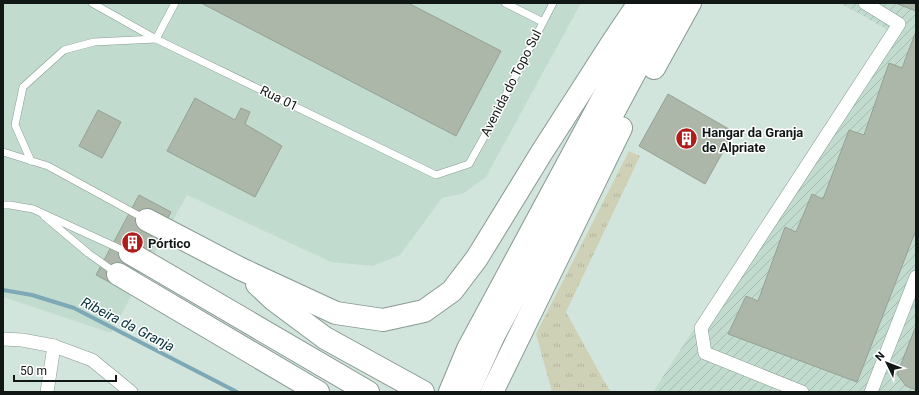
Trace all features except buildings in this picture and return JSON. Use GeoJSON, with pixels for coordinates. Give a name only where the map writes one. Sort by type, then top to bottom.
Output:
{"type":"FeatureCollection","features":[{"type":"Feature","properties":{"kind":"highway"},"geometry":{"type":"LineString","coordinates":[[147,220],[241,269],[336,313],[383,320],[424,311],[452,291],[477,258],[592,73],[639,3]]}},
{"type":"Feature","properties":{"kind":"highway"},"geometry":{"type":"LineString","coordinates":[[450,392],[472,342],[655,3]]}},
{"type":"Feature","properties":{"kind":"highway"},"geometry":{"type":"LineString","coordinates":[[468,392],[494,335],[672,3]]}},
{"type":"Feature","properties":{"kind":"highway"},"geometry":{"type":"LineString","coordinates":[[494,388],[622,127],[690,3]]}},
{"type":"Feature","properties":{"kind":"highway"},"geometry":{"type":"LineString","coordinates":[[130,253],[368,392]]}},
{"type":"Feature","properties":{"kind":"highway"},"geometry":{"type":"LineString","coordinates":[[241,269],[274,300],[325,338],[416,388]]}},
{"type":"Feature","properties":{"kind":"highway"},"geometry":{"type":"LineString","coordinates":[[118,274],[318,392]]}},
{"type":"Feature","properties":{"kind":"street"},"geometry":{"type":"LineString","coordinates":[[802,392],[705,353],[701,328],[899,24],[865,3]]}},
{"type":"Feature","properties":{"kind":"street"},"geometry":{"type":"LineString","coordinates":[[871,392],[916,277]]}},
{"type":"Feature","properties":{"kind":"street"},"geometry":{"type":"LineString","coordinates":[[3,339],[22,340],[54,346],[92,360],[131,392]]}},
{"type":"Feature","properties":{"kind":"street"},"geometry":{"type":"LineString","coordinates":[[47,392],[54,346]]}},
{"type":"Feature","properties":{"kind":"lane","name":"Rua 01"},"geometry":{"type":"LineString","coordinates":[[92,3],[156,39],[436,175],[469,164]]}},
{"type":"Feature","properties":{"kind":"lane"},"geometry":{"type":"LineString","coordinates":[[31,161],[15,125],[23,87],[64,50],[94,42],[156,39],[175,3]]}},
{"type":"Feature","properties":{"kind":"lane"},"geometry":{"type":"LineString","coordinates":[[505,3],[543,22]]}},
{"type":"Feature","properties":{"kind":"lane","name":"Avenida do Topo Sul"},"geometry":{"type":"LineString","coordinates":[[469,164],[553,3]]}},
{"type":"Feature","properties":{"kind":"lane"},"geometry":{"type":"LineString","coordinates":[[3,152],[48,166],[147,220]]}},
{"type":"Feature","properties":{"kind":"lane"},"geometry":{"type":"LineString","coordinates":[[3,205],[38,211],[130,253]]}},
{"type":"Feature","properties":{"kind":"lane"},"geometry":{"type":"LineString","coordinates":[[38,211],[88,253],[118,274]]}},
{"type":"Feature","properties":{"kind":"shaded area"},"geometry":{"type":"Polygon","coordinates":[[[3,3],[581,3],[486,177],[464,193],[442,198],[400,255],[373,266],[331,262],[187,195],[111,333],[3,297],[3,3]]]}},
{"type":"Feature","properties":{"kind":"shaded area"},"geometry":{"type":"Polygon","coordinates":[[[840,3],[916,3],[916,392],[653,392],[888,30],[840,3]]]}},
{"type":"Feature","properties":{"kind":"green space"},"geometry":{"type":"Polygon","coordinates":[[[629,151],[640,156],[566,312],[611,392],[552,392],[536,334],[629,151]]]}},
{"type":"Feature","properties":{"kind":"waterway","name":"Ribeira da Granja"},"geometry":{"type":"LineString","coordinates":[[3,290],[32,295],[74,308],[237,392]]}},
{"type":"Feature","properties":{"kind":"place","name":"Hangar da Granja de Alpriate"},"geometry":{"type":"Point","coordinates":[687,139]}},
{"type":"Feature","properties":{"kind":"place","name":"Pórtico"},"geometry":{"type":"Point","coordinates":[133,243]}}]}
